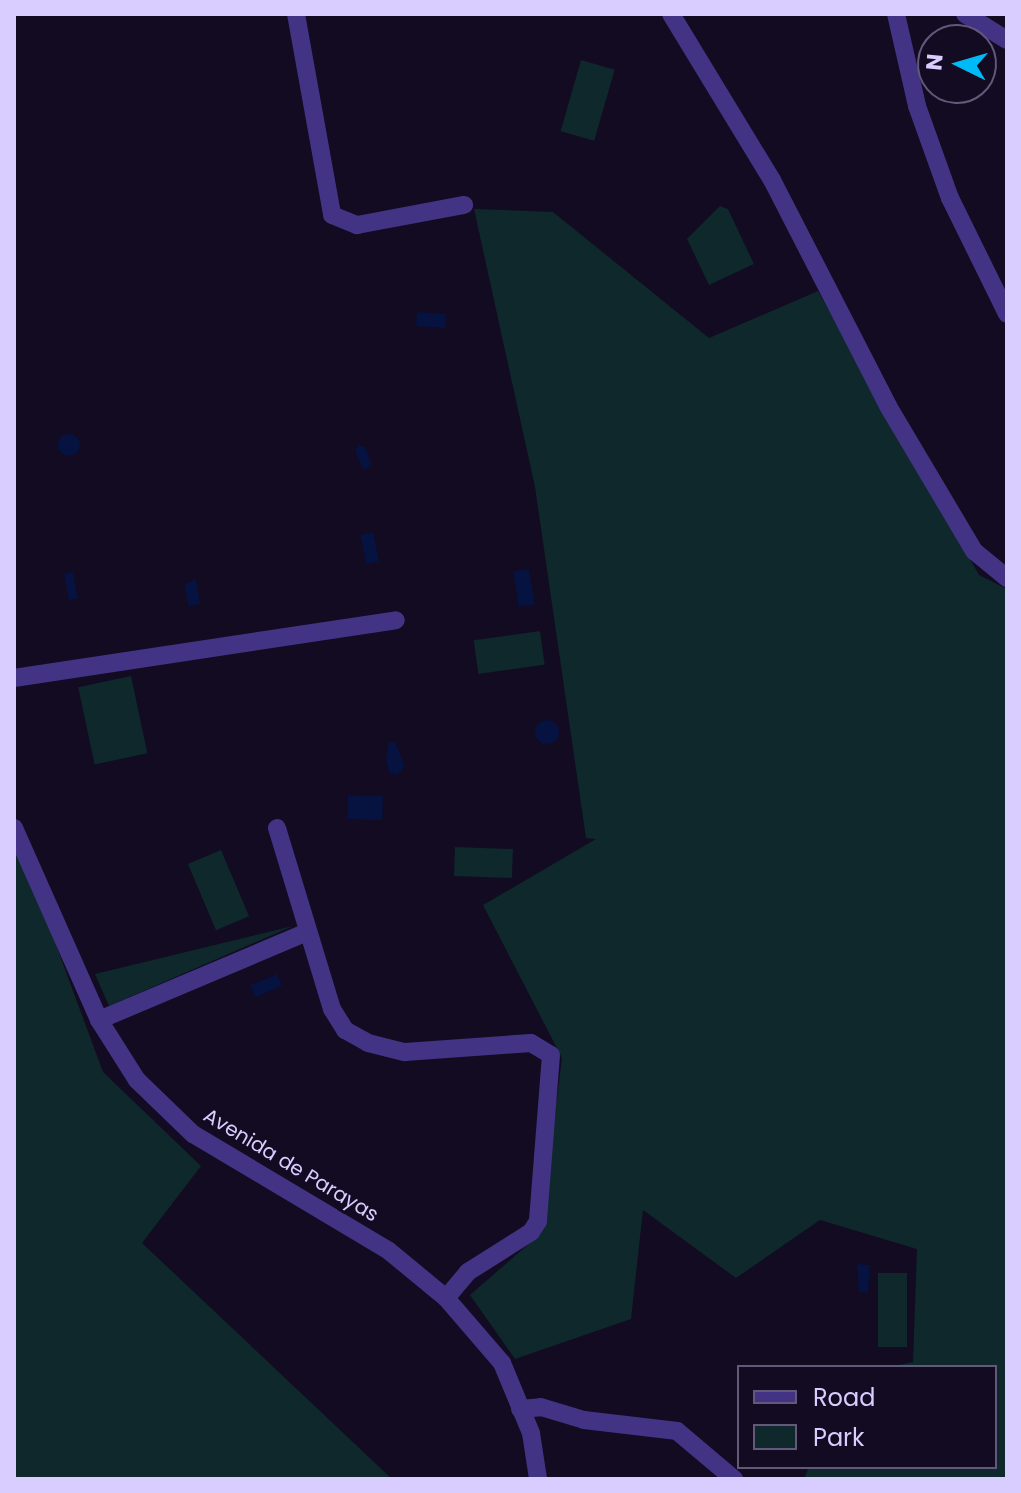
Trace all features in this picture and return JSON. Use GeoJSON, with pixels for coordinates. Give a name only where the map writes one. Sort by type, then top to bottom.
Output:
{"type":"FeatureCollection","features":[{"type":"Feature","properties":{"kind":"street"},"geometry":{"type":"LineString","coordinates":[[296,14],[332,215],[357,225],[464,205]]}},
{"type":"Feature","properties":{"kind":"street"},"geometry":{"type":"LineString","coordinates":[[671,14],[772,180],[895,419],[974,551],[1007,578]]}},
{"type":"Feature","properties":{"kind":"street"},"geometry":{"type":"LineString","coordinates":[[896,14],[917,106],[950,198],[1007,314]]}},
{"type":"Feature","properties":{"kind":"street"},"geometry":{"type":"LineString","coordinates":[[965,14],[1007,40]]}},
{"type":"Feature","properties":{"kind":"street"},"geometry":{"type":"LineString","coordinates":[[14,678],[396,620]]}},
{"type":"Feature","properties":{"kind":"street","name":"Avenida de Parayas"},"geometry":{"type":"LineString","coordinates":[[14,828],[99,1020],[137,1080],[193,1134],[389,1251],[446,1298],[502,1363],[531,1433],[538,1479]]}},
{"type":"Feature","properties":{"kind":"street"},"geometry":{"type":"LineString","coordinates":[[277,828],[332,1009],[345,1030],[368,1043],[427,1052],[531,1043],[551,1055],[538,1221],[531,1232],[468,1272],[446,1298]]}},
{"type":"Feature","properties":{"kind":"street"},"geometry":{"type":"LineString","coordinates":[[99,1020],[307,932]]}},
{"type":"Feature","properties":{"kind":"street"},"geometry":{"type":"LineString","coordinates":[[520,1409],[541,1407],[584,1420],[677,1431],[734,1479]]}},
{"type":"Feature","properties":{"kind":"green space"},"geometry":{"type":"Polygon","coordinates":[[[581,60],[615,70],[594,141],[561,131],[581,60]]]}},
{"type":"Feature","properties":{"kind":"green space"},"geometry":{"type":"Polygon","coordinates":[[[720,206],[728,209],[754,264],[709,285],[687,239],[720,206]]]}},
{"type":"Feature","properties":{"kind":"green space"},"geometry":{"type":"Polygon","coordinates":[[[474,209],[553,212],[709,338],[818,291],[979,575],[1007,589],[1007,1479],[804,1479],[808,1469],[997,1469],[997,1365],[899,1365],[913,1362],[917,1249],[820,1220],[736,1278],[643,1210],[631,1319],[515,1359],[470,1295],[540,1234],[562,1058],[483,905],[596,839],[586,838],[535,487],[474,209]]]}},
{"type":"Feature","properties":{"kind":"green space"},"geometry":{"type":"Polygon","coordinates":[[[540,631],[545,665],[478,674],[474,640],[540,631]]]}},
{"type":"Feature","properties":{"kind":"green space"},"geometry":{"type":"Polygon","coordinates":[[[131,676],[147,753],[95,765],[78,687],[131,676]]]}},
{"type":"Feature","properties":{"kind":"green space"},"geometry":{"type":"Polygon","coordinates":[[[14,831],[103,1072],[201,1166],[142,1243],[392,1479],[14,1479],[14,831]]]}},
{"type":"Feature","properties":{"kind":"green space"},"geometry":{"type":"Polygon","coordinates":[[[455,847],[513,849],[512,878],[454,876],[455,847]]]}},
{"type":"Feature","properties":{"kind":"green space"},"geometry":{"type":"Polygon","coordinates":[[[221,850],[249,916],[216,930],[188,864],[221,850]]]}},
{"type":"Feature","properties":{"kind":"green space"},"geometry":{"type":"Polygon","coordinates":[[[293,926],[109,1006],[95,974],[293,926]]]}},
{"type":"Feature","properties":{"kind":"green space"},"geometry":{"type":"Polygon","coordinates":[[[878,1273],[907,1273],[907,1347],[878,1347],[878,1273]]]}},
{"type":"Feature","properties":{"kind":"shaded area"},"geometry":{"type":"Polygon","coordinates":[[[417,312],[446,314],[445,328],[416,326],[417,312]]]}},
{"type":"Feature","properties":{"kind":"shaded area"},"geometry":{"type":"Polygon","coordinates":[[[69,434],[77,437],[80,445],[77,453],[69,456],[61,453],[58,445],[61,437],[69,434]]]}},
{"type":"Feature","properties":{"kind":"shaded area"},"geometry":{"type":"Polygon","coordinates":[[[359,445],[365,447],[372,466],[363,470],[355,450],[359,445]]]}},
{"type":"Feature","properties":{"kind":"shaded area"},"geometry":{"type":"Polygon","coordinates":[[[373,532],[379,561],[367,564],[360,535],[373,532]]]}},
{"type":"Feature","properties":{"kind":"shaded area"},"geometry":{"type":"Polygon","coordinates":[[[529,569],[535,605],[519,607],[513,572],[529,569]]]}},
{"type":"Feature","properties":{"kind":"shaded area"},"geometry":{"type":"Polygon","coordinates":[[[73,572],[78,599],[69,600],[64,574],[73,572]]]}},
{"type":"Feature","properties":{"kind":"shaded area"},"geometry":{"type":"Polygon","coordinates":[[[196,579],[200,604],[188,606],[185,584],[196,579]]]}},
{"type":"Feature","properties":{"kind":"shaded area"},"geometry":{"type":"Polygon","coordinates":[[[547,720],[558,727],[559,732],[552,743],[547,744],[536,737],[535,732],[542,721],[547,720]]]}},
{"type":"Feature","properties":{"kind":"shaded area"},"geometry":{"type":"Polygon","coordinates":[[[395,742],[405,766],[398,775],[389,772],[386,759],[388,743],[395,742]]]}},
{"type":"Feature","properties":{"kind":"shaded area"},"geometry":{"type":"Polygon","coordinates":[[[348,795],[383,796],[382,820],[347,819],[348,795]]]}},
{"type":"Feature","properties":{"kind":"shaded area"},"geometry":{"type":"Polygon","coordinates":[[[277,974],[282,986],[255,997],[250,985],[277,974]]]}},
{"type":"Feature","properties":{"kind":"shaded area"},"geometry":{"type":"Polygon","coordinates":[[[857,1264],[870,1265],[868,1293],[859,1292],[857,1264]]]}}]}
